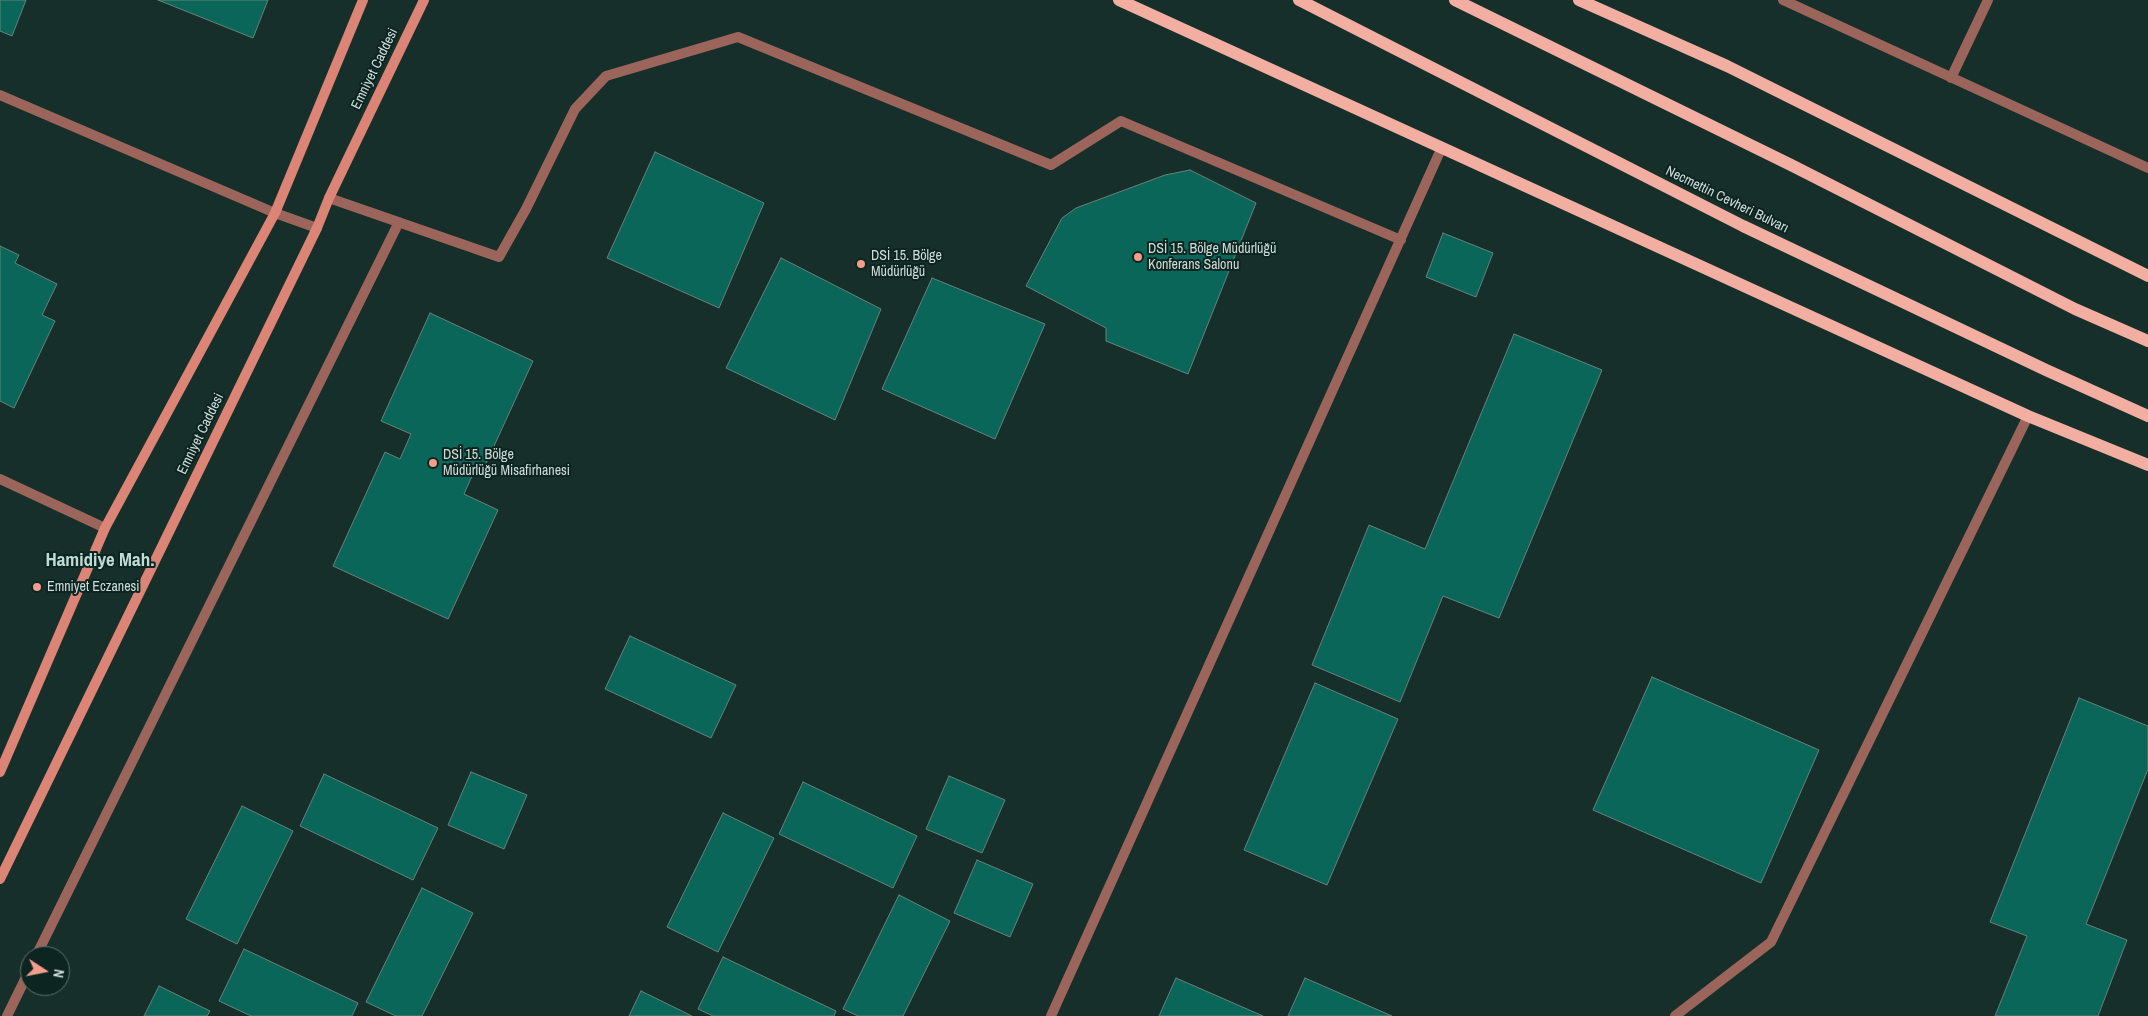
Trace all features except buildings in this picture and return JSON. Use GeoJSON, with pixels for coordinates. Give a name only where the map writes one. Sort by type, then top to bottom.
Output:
{"type":"FeatureCollection","features":[{"type":"Feature","properties":{"kind":"main road"},"geometry":{"type":"LineString","coordinates":[[0,772],[105,528],[274,213],[363,0]]}},
{"type":"Feature","properties":{"kind":"main road","name":"Emniyet Caddesi"},"geometry":{"type":"LineString","coordinates":[[0,878],[317,228],[329,198],[424,0]]}},
{"type":"Feature","properties":{"kind":"main road"},"geometry":{"type":"LineString","coordinates":[[1119,0],[2028,416],[2148,465]]}},
{"type":"Feature","properties":{"kind":"main road","name":"Necmettin Cevheri Bulvarı"},"geometry":{"type":"LineString","coordinates":[[1298,0],[1743,226],[2046,370],[2148,416]]}},
{"type":"Feature","properties":{"kind":"main road"},"geometry":{"type":"LineString","coordinates":[[1455,0],[1790,165],[2075,309],[2148,341]]}},
{"type":"Feature","properties":{"kind":"main road"},"geometry":{"type":"LineString","coordinates":[[1580,0],[1727,66],[2148,276]]}},
{"type":"Feature","properties":{"kind":"street"},"geometry":{"type":"LineString","coordinates":[[1783,0],[2148,168]]}},
{"type":"Feature","properties":{"kind":"street"},"geometry":{"type":"LineString","coordinates":[[1951,78],[1988,0]]}},
{"type":"Feature","properties":{"kind":"street"},"geometry":{"type":"LineString","coordinates":[[329,198],[499,257],[526,209],[575,109],[606,76],[738,38],[1051,165],[1121,122],[1402,240]]}},
{"type":"Feature","properties":{"kind":"street"},"geometry":{"type":"LineString","coordinates":[[0,95],[274,213],[317,228]]}},
{"type":"Feature","properties":{"kind":"street"},"geometry":{"type":"LineString","coordinates":[[1051,1016],[1402,240],[1442,147]]}},
{"type":"Feature","properties":{"kind":"street"},"geometry":{"type":"LineString","coordinates":[[41,946],[399,222]]}},
{"type":"Feature","properties":{"kind":"street"},"geometry":{"type":"LineString","coordinates":[[1675,1016],[1772,942],[2028,416]]}},
{"type":"Feature","properties":{"kind":"street"},"geometry":{"type":"LineString","coordinates":[[0,479],[105,528]]}},
{"type":"Feature","properties":{"kind":"street"},"geometry":{"type":"LineString","coordinates":[[7,1016],[20,989]]}},
{"type":"Feature","properties":{"kind":"place","name":"DSİ 15. Bölge Müdürlüğü Konferans Salonu"},"geometry":{"type":"Point","coordinates":[1138,257]}},
{"type":"Feature","properties":{"kind":"place","name":"DSİ 15. Bölge Müdürlüğü"},"geometry":{"type":"Point","coordinates":[861,264]}},
{"type":"Feature","properties":{"kind":"place","name":"DSİ 15. Bölge Müdürlüğü Misafirhanesi"},"geometry":{"type":"Point","coordinates":[433,463]}},
{"type":"Feature","properties":{"kind":"place","name":"Emniyet Eczanesi"},"geometry":{"type":"Point","coordinates":[37,587]}},
{"type":"Feature","properties":{"kind":"district","name":"Hamidiye Mah."},"geometry":{"type":"Point","coordinates":[100,561]}}]}
